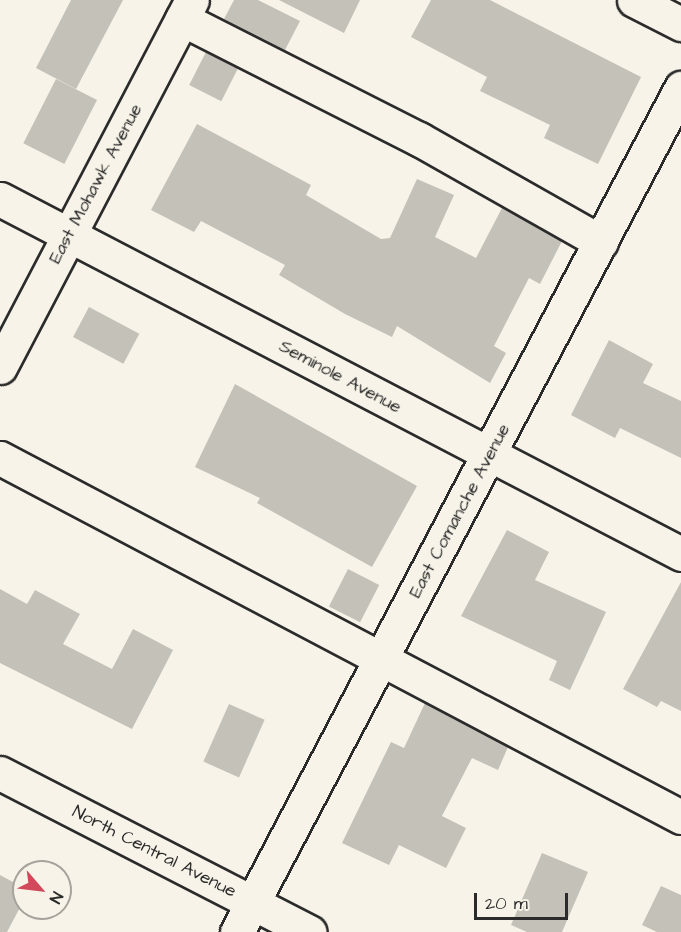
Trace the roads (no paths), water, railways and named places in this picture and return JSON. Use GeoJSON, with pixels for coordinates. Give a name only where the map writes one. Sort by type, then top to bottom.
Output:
{"type":"FeatureCollection","features":[{"type":"Feature","properties":{"kind":"street"},"geometry":{"type":"LineString","coordinates":[[634,0],[681,24]]}},
{"type":"Feature","properties":{"kind":"street"},"geometry":{"type":"LineString","coordinates":[[187,9],[601,242]]}},
{"type":"Feature","properties":{"kind":"street","name":"East Mohawk Avenue"},"geometry":{"type":"LineString","coordinates":[[0,367],[187,9]]}},
{"type":"Feature","properties":{"kind":"street","name":"East Comanche Avenue"},"geometry":{"type":"LineString","coordinates":[[237,932],[490,456],[681,88]]}},
{"type":"Feature","properties":{"kind":"street","name":"Seminole Avenue"},"geometry":{"type":"LineString","coordinates":[[0,199],[681,554]]}},
{"type":"Feature","properties":{"kind":"street"},"geometry":{"type":"LineString","coordinates":[[0,458],[681,817]]}},
{"type":"Feature","properties":{"kind":"street","name":"North Central Avenue"},"geometry":{"type":"LineString","coordinates":[[0,773],[309,932]]}}]}
